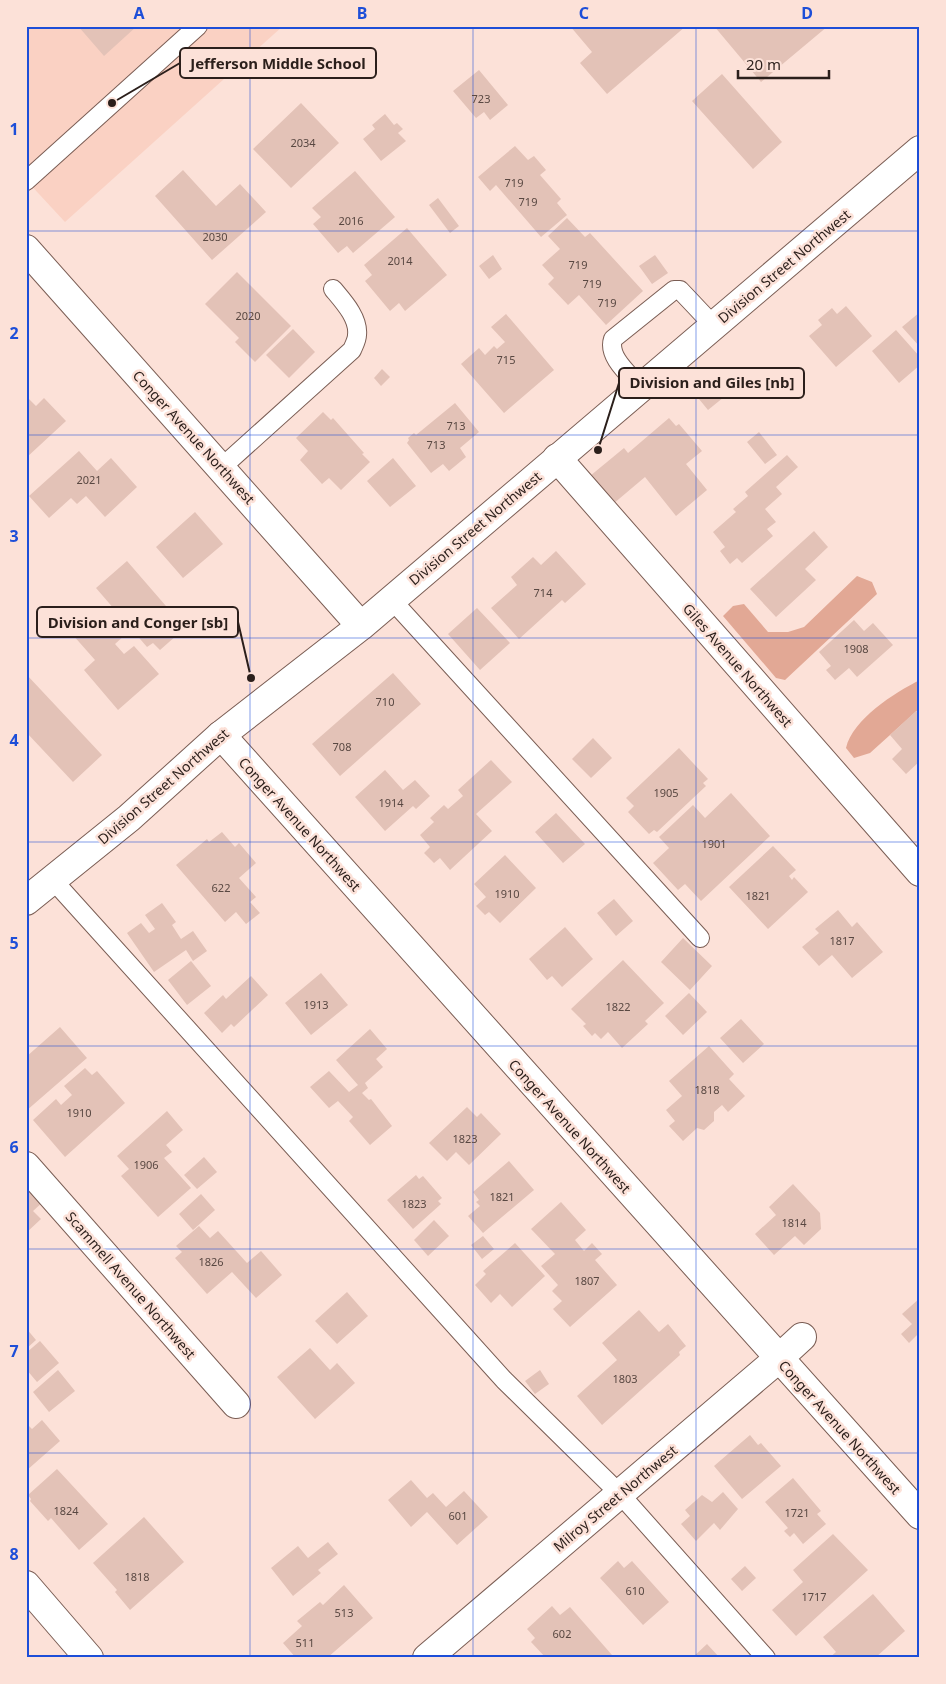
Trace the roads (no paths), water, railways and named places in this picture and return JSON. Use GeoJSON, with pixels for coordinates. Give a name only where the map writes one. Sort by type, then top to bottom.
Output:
{"type":"FeatureCollection","features":[{"type":"Feature","properties":{"kind":"street","name":"Division Street Northwest"},"geometry":{"type":"LineString","coordinates":[[26,901],[129,818],[221,735],[361,626],[920,150]]}},
{"type":"Feature","properties":{"kind":"street","name":"Conger Avenue Northwest"},"geometry":{"type":"LineString","coordinates":[[26,249],[361,626]]}},
{"type":"Feature","properties":{"kind":"street","name":"Giles Avenue Northwest"},"geometry":{"type":"LineString","coordinates":[[557,458],[920,872]]}},
{"type":"Feature","properties":{"kind":"street","name":"Conger Avenue Northwest"},"geometry":{"type":"LineString","coordinates":[[221,735],[778,1359],[920,1515]]}},
{"type":"Feature","properties":{"kind":"street","name":"Scammell Avenue Northwest"},"geometry":{"type":"LineString","coordinates":[[26,1166],[236,1404]]}},
{"type":"Feature","properties":{"kind":"street","name":"Milroy Street Northwest"},"geometry":{"type":"LineString","coordinates":[[427,1658],[455,1649],[620,1494],[802,1337]]}},
{"type":"Feature","properties":{"kind":"street"},"geometry":{"type":"LineString","coordinates":[[26,1585],[89,1658]]}},
{"type":"Feature","properties":{"kind":"lane"},"geometry":{"type":"LineString","coordinates":[[26,181],[198,26]]}},
{"type":"Feature","properties":{"kind":"lane"},"geometry":{"type":"LineString","coordinates":[[221,468],[352,350],[357,335],[356,325],[347,306],[333,290]]}},
{"type":"Feature","properties":{"kind":"lane"},"geometry":{"type":"LineString","coordinates":[[640,388],[612,354],[611,346],[613,339],[674,290],[680,290],[714,326]]}},
{"type":"Feature","properties":{"kind":"lane"},"geometry":{"type":"LineString","coordinates":[[391,599],[700,938]]}},
{"type":"Feature","properties":{"kind":"lane"},"geometry":{"type":"LineString","coordinates":[[52,879],[504,1380],[620,1494],[766,1658]]}},
{"type":"Feature","properties":{"kind":"place","name":"Jefferson Middle School"},"geometry":{"type":"Point","coordinates":[112,103]}},
{"type":"Feature","properties":{"kind":"place","name":"Division and Giles [nb]"},"geometry":{"type":"Point","coordinates":[598,450]}},
{"type":"Feature","properties":{"kind":"place","name":"Division and Conger [sb]"},"geometry":{"type":"Point","coordinates":[251,678]}}]}
